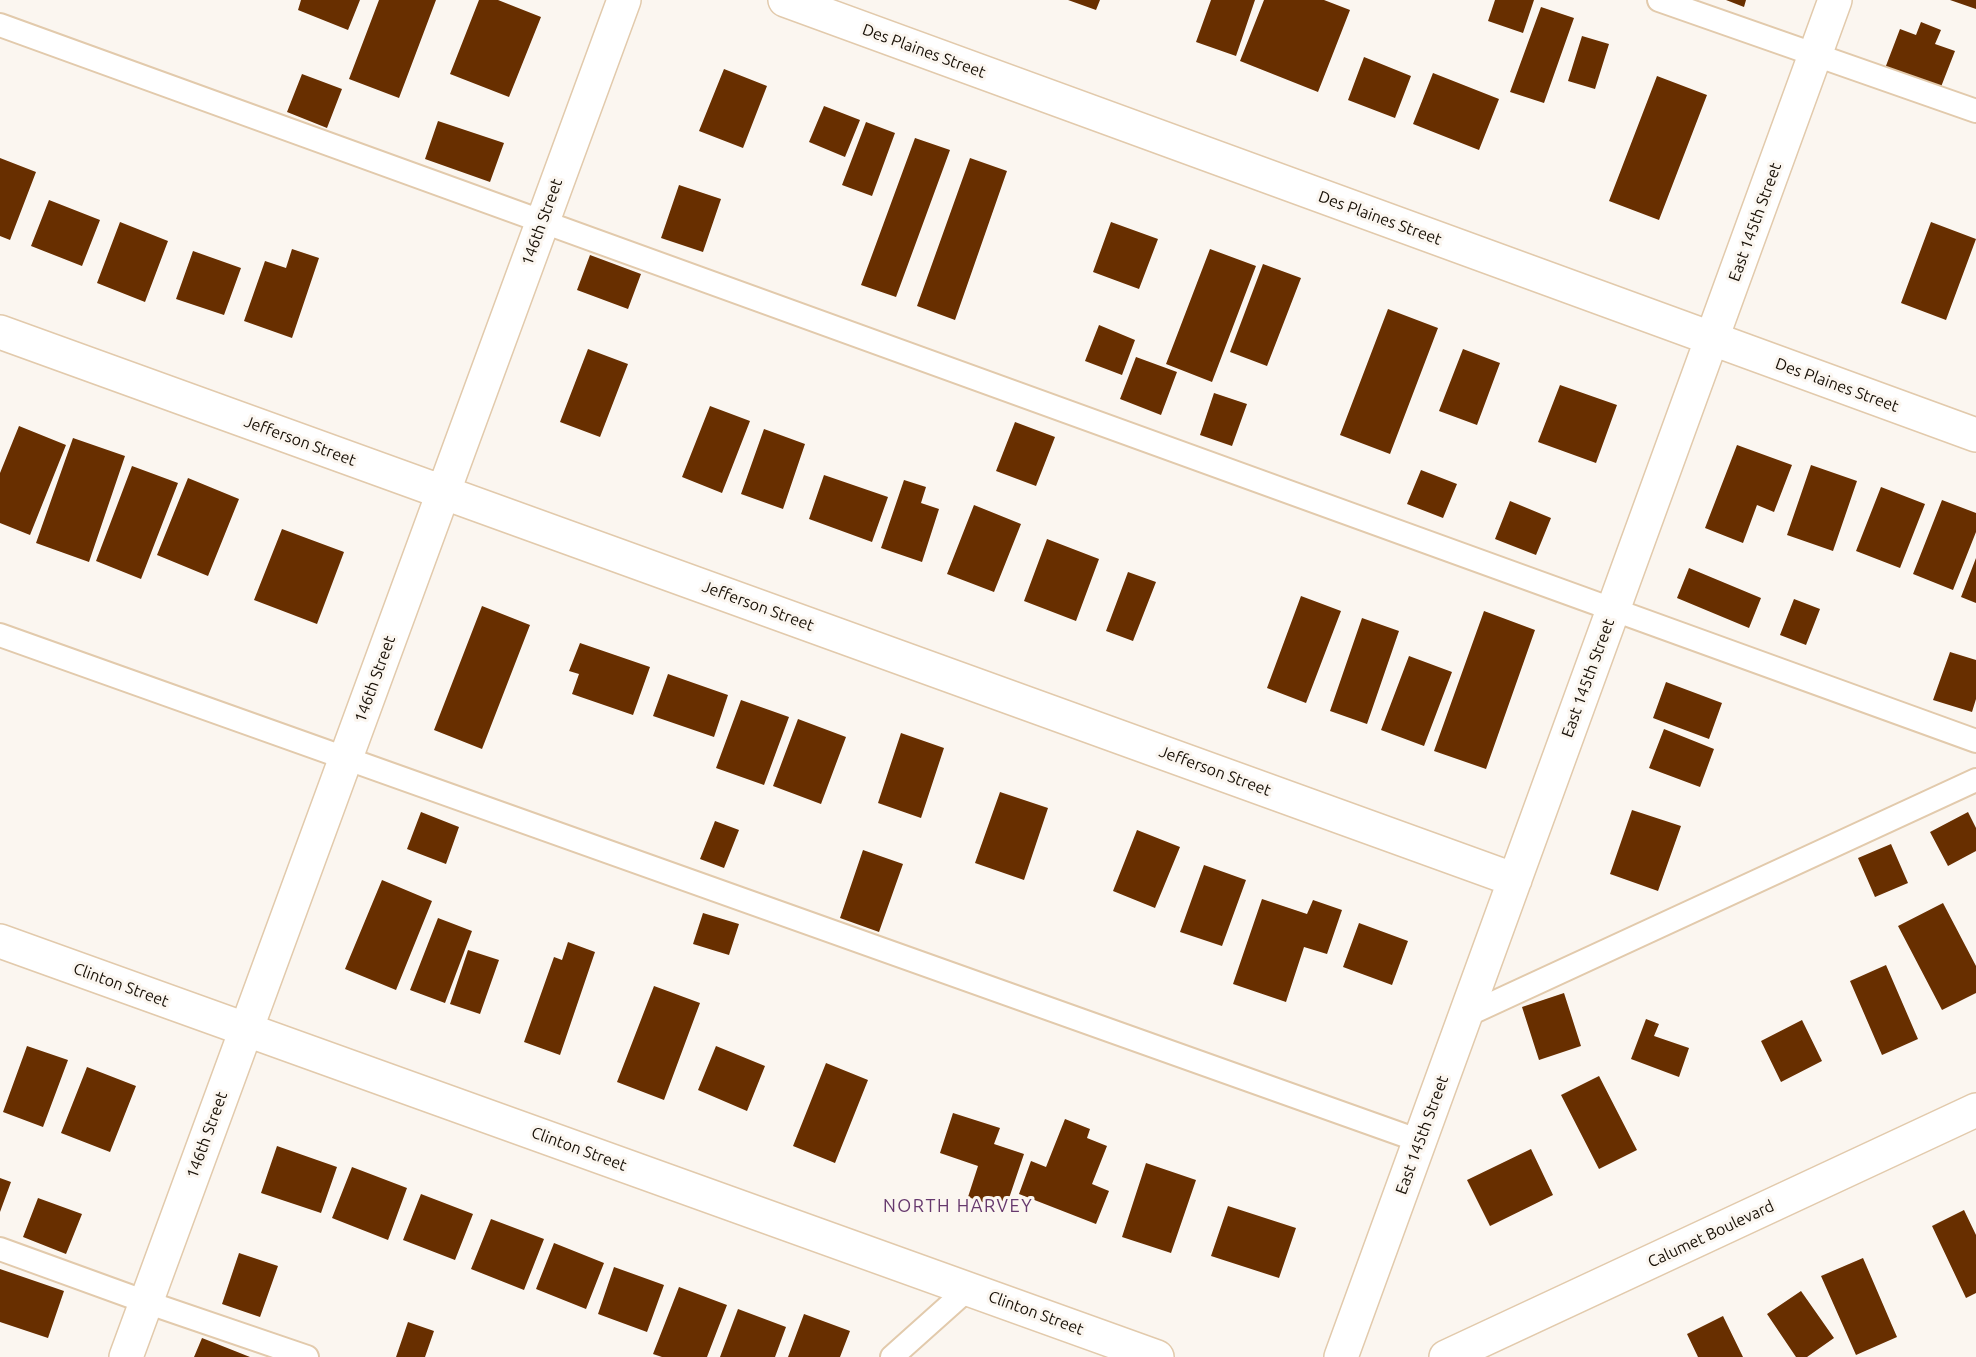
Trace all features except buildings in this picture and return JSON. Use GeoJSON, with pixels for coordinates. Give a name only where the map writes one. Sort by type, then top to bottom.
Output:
{"type":"FeatureCollection","features":[{"type":"Feature","properties":{"kind":"street","name":"146th Street"},"geometry":{"type":"LineString","coordinates":[[126,1357],[624,0]]}},
{"type":"Feature","properties":{"kind":"street","name":"Des Plaines Street"},"geometry":{"type":"LineString","coordinates":[[784,0],[1976,435]]}},
{"type":"Feature","properties":{"kind":"street","name":"East 145th Street"},"geometry":{"type":"LineString","coordinates":[[1341,1357],[1835,0]]}},
{"type":"Feature","properties":{"kind":"street","name":"Jefferson Street"},"geometry":{"type":"LineString","coordinates":[[0,332],[1515,880]]}},
{"type":"Feature","properties":{"kind":"street","name":"Clinton Street"},"geometry":{"type":"LineString","coordinates":[[0,941],[1157,1357]]}},
{"type":"Feature","properties":{"kind":"street","name":"Calumet Boulevard"},"geometry":{"type":"LineString","coordinates":[[1446,1357],[1976,1110]]}},
{"type":"Feature","properties":{"kind":"lane"},"geometry":{"type":"LineString","coordinates":[[1659,0],[1976,111]]}},
{"type":"Feature","properties":{"kind":"lane"},"geometry":{"type":"LineString","coordinates":[[0,25],[1976,741]]}},
{"type":"Feature","properties":{"kind":"lane"},"geometry":{"type":"LineString","coordinates":[[0,635],[1420,1141]]}},
{"type":"Feature","properties":{"kind":"lane"},"geometry":{"type":"LineString","coordinates":[[1466,1016],[1976,780]]}},
{"type":"Feature","properties":{"kind":"lane"},"geometry":{"type":"LineString","coordinates":[[0,1249],[307,1357]]}},
{"type":"Feature","properties":{"kind":"lane"},"geometry":{"type":"LineString","coordinates":[[892,1357],[968,1289]]}},
{"type":"Feature","properties":{"kind":"district","name":"NORTH HARVEY"},"geometry":{"type":"Point","coordinates":[958,1206]}}]}
